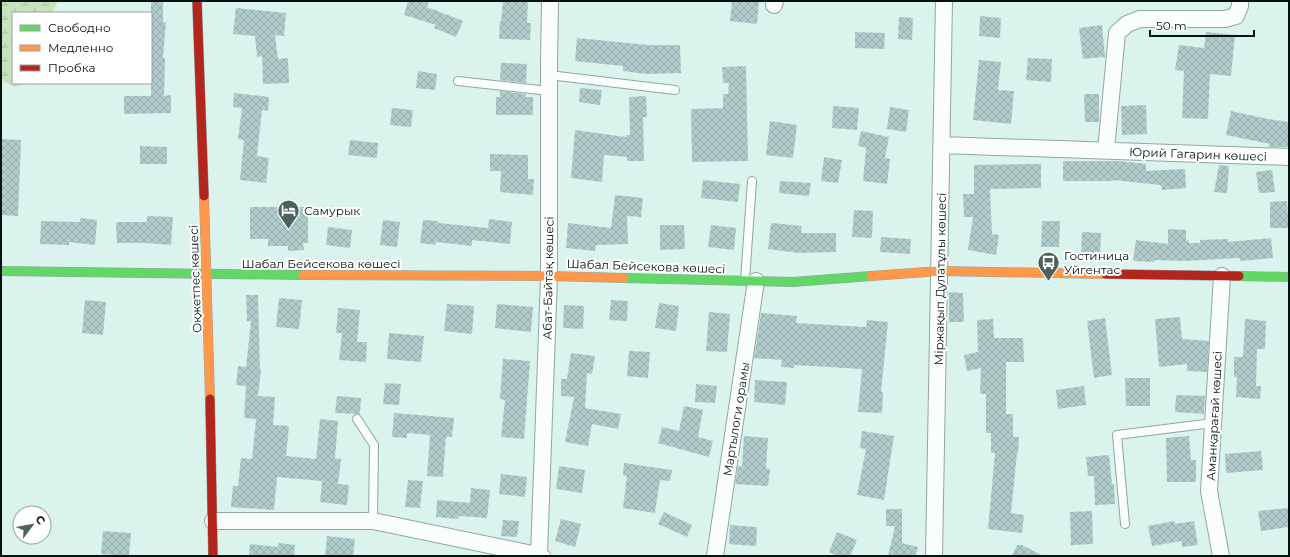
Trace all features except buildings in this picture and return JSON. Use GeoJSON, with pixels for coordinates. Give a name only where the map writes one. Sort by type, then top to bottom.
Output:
{"type":"FeatureCollection","features":[{"type":"Feature","properties":{"kind":"main road","name":"Оқжетпес көшесі"},"geometry":{"type":"LineString","coordinates":[[197,1],[207,274],[213,556]]}},
{"type":"Feature","properties":{"kind":"main road","name":"Шабал Бейсекова көшесі"},"geometry":{"type":"LineString","coordinates":[[1,271],[549,276],[793,282],[940,271],[1289,277]]}},
{"type":"Feature","properties":{"kind":"street","name":"Абат-Байтақ көшесі"},"geometry":{"type":"LineString","coordinates":[[540,556],[549,276],[550,1]]}},
{"type":"Feature","properties":{"kind":"street","name":"Міржақып Дулатұлы көшесі"},"geometry":{"type":"LineString","coordinates":[[934,556],[944,1]]}},
{"type":"Feature","properties":{"kind":"street"},"geometry":{"type":"LineString","coordinates":[[1106,150],[1117,33],[1127,24],[1140,19],[1225,19],[1236,16],[1240,6],[1240,1]]}},
{"type":"Feature","properties":{"kind":"street","name":"Юрий Гагарин көшесі"},"geometry":{"type":"LineString","coordinates":[[942,145],[1289,157]]}},
{"type":"Feature","properties":{"kind":"street","name":"Аманқарағай көшесі"},"geometry":{"type":"LineString","coordinates":[[1221,556],[1209,491],[1222,276]]}},
{"type":"Feature","properties":{"kind":"street","name":"Мартылоги орамы"},"geometry":{"type":"LineString","coordinates":[[715,556],[751,281]]}},
{"type":"Feature","properties":{"kind":"street"},"geometry":{"type":"LineString","coordinates":[[213,520],[373,521],[540,556]]}},
{"type":"Feature","properties":{"kind":"lane"},"geometry":{"type":"LineString","coordinates":[[549,74],[675,90]]}},
{"type":"Feature","properties":{"kind":"lane"},"geometry":{"type":"LineString","coordinates":[[458,81],[549,91]]}},
{"type":"Feature","properties":{"kind":"lane"},"geometry":{"type":"LineString","coordinates":[[751,281],[752,181]]}},
{"type":"Feature","properties":{"kind":"lane"},"geometry":{"type":"LineString","coordinates":[[357,419],[374,445],[373,521]]}},
{"type":"Feature","properties":{"kind":"lane"},"geometry":{"type":"LineString","coordinates":[[1125,524],[1117,435],[1213,423]]}},
{"type":"Feature","properties":{"kind":"green space"},"geometry":{"type":"Polygon","coordinates":[[[1,1],[58,1],[52,12],[12,12],[12,84],[25,84],[15,87],[1,80],[1,1]]]}},
{"type":"Feature","properties":{"kind":"traffic: fast"},"geometry":{"type":"LineString","coordinates":[[1,271],[303,275]]}},
{"type":"Feature","properties":{"kind":"traffic: fast"},"geometry":{"type":"LineString","coordinates":[[624,278],[793,282],[871,276]]}},
{"type":"Feature","properties":{"kind":"traffic: fast"},"geometry":{"type":"LineString","coordinates":[[1239,276],[1289,277]]}},
{"type":"Feature","properties":{"kind":"traffic: slow"},"geometry":{"type":"LineString","coordinates":[[204,196],[210,399]]}},
{"type":"Feature","properties":{"kind":"traffic: slow"},"geometry":{"type":"LineString","coordinates":[[871,276],[940,271],[1106,274]]}},
{"type":"Feature","properties":{"kind":"traffic: slow"},"geometry":{"type":"LineString","coordinates":[[303,275],[549,276],[624,278]]}},
{"type":"Feature","properties":{"kind":"traffic: jam"},"geometry":{"type":"LineString","coordinates":[[197,1],[204,196]]}},
{"type":"Feature","properties":{"kind":"traffic: jam"},"geometry":{"type":"LineString","coordinates":[[1106,274],[1239,276]]}},
{"type":"Feature","properties":{"kind":"traffic: jam"},"geometry":{"type":"LineString","coordinates":[[210,399],[213,556]]}},
{"type":"Feature","properties":{"kind":"place","name":"Самурык"},"geometry":{"type":"Point","coordinates":[288,230]}},
{"type":"Feature","properties":{"kind":"place","name":"Гостиница Уйгентас"},"geometry":{"type":"Point","coordinates":[1048,282]}}]}
